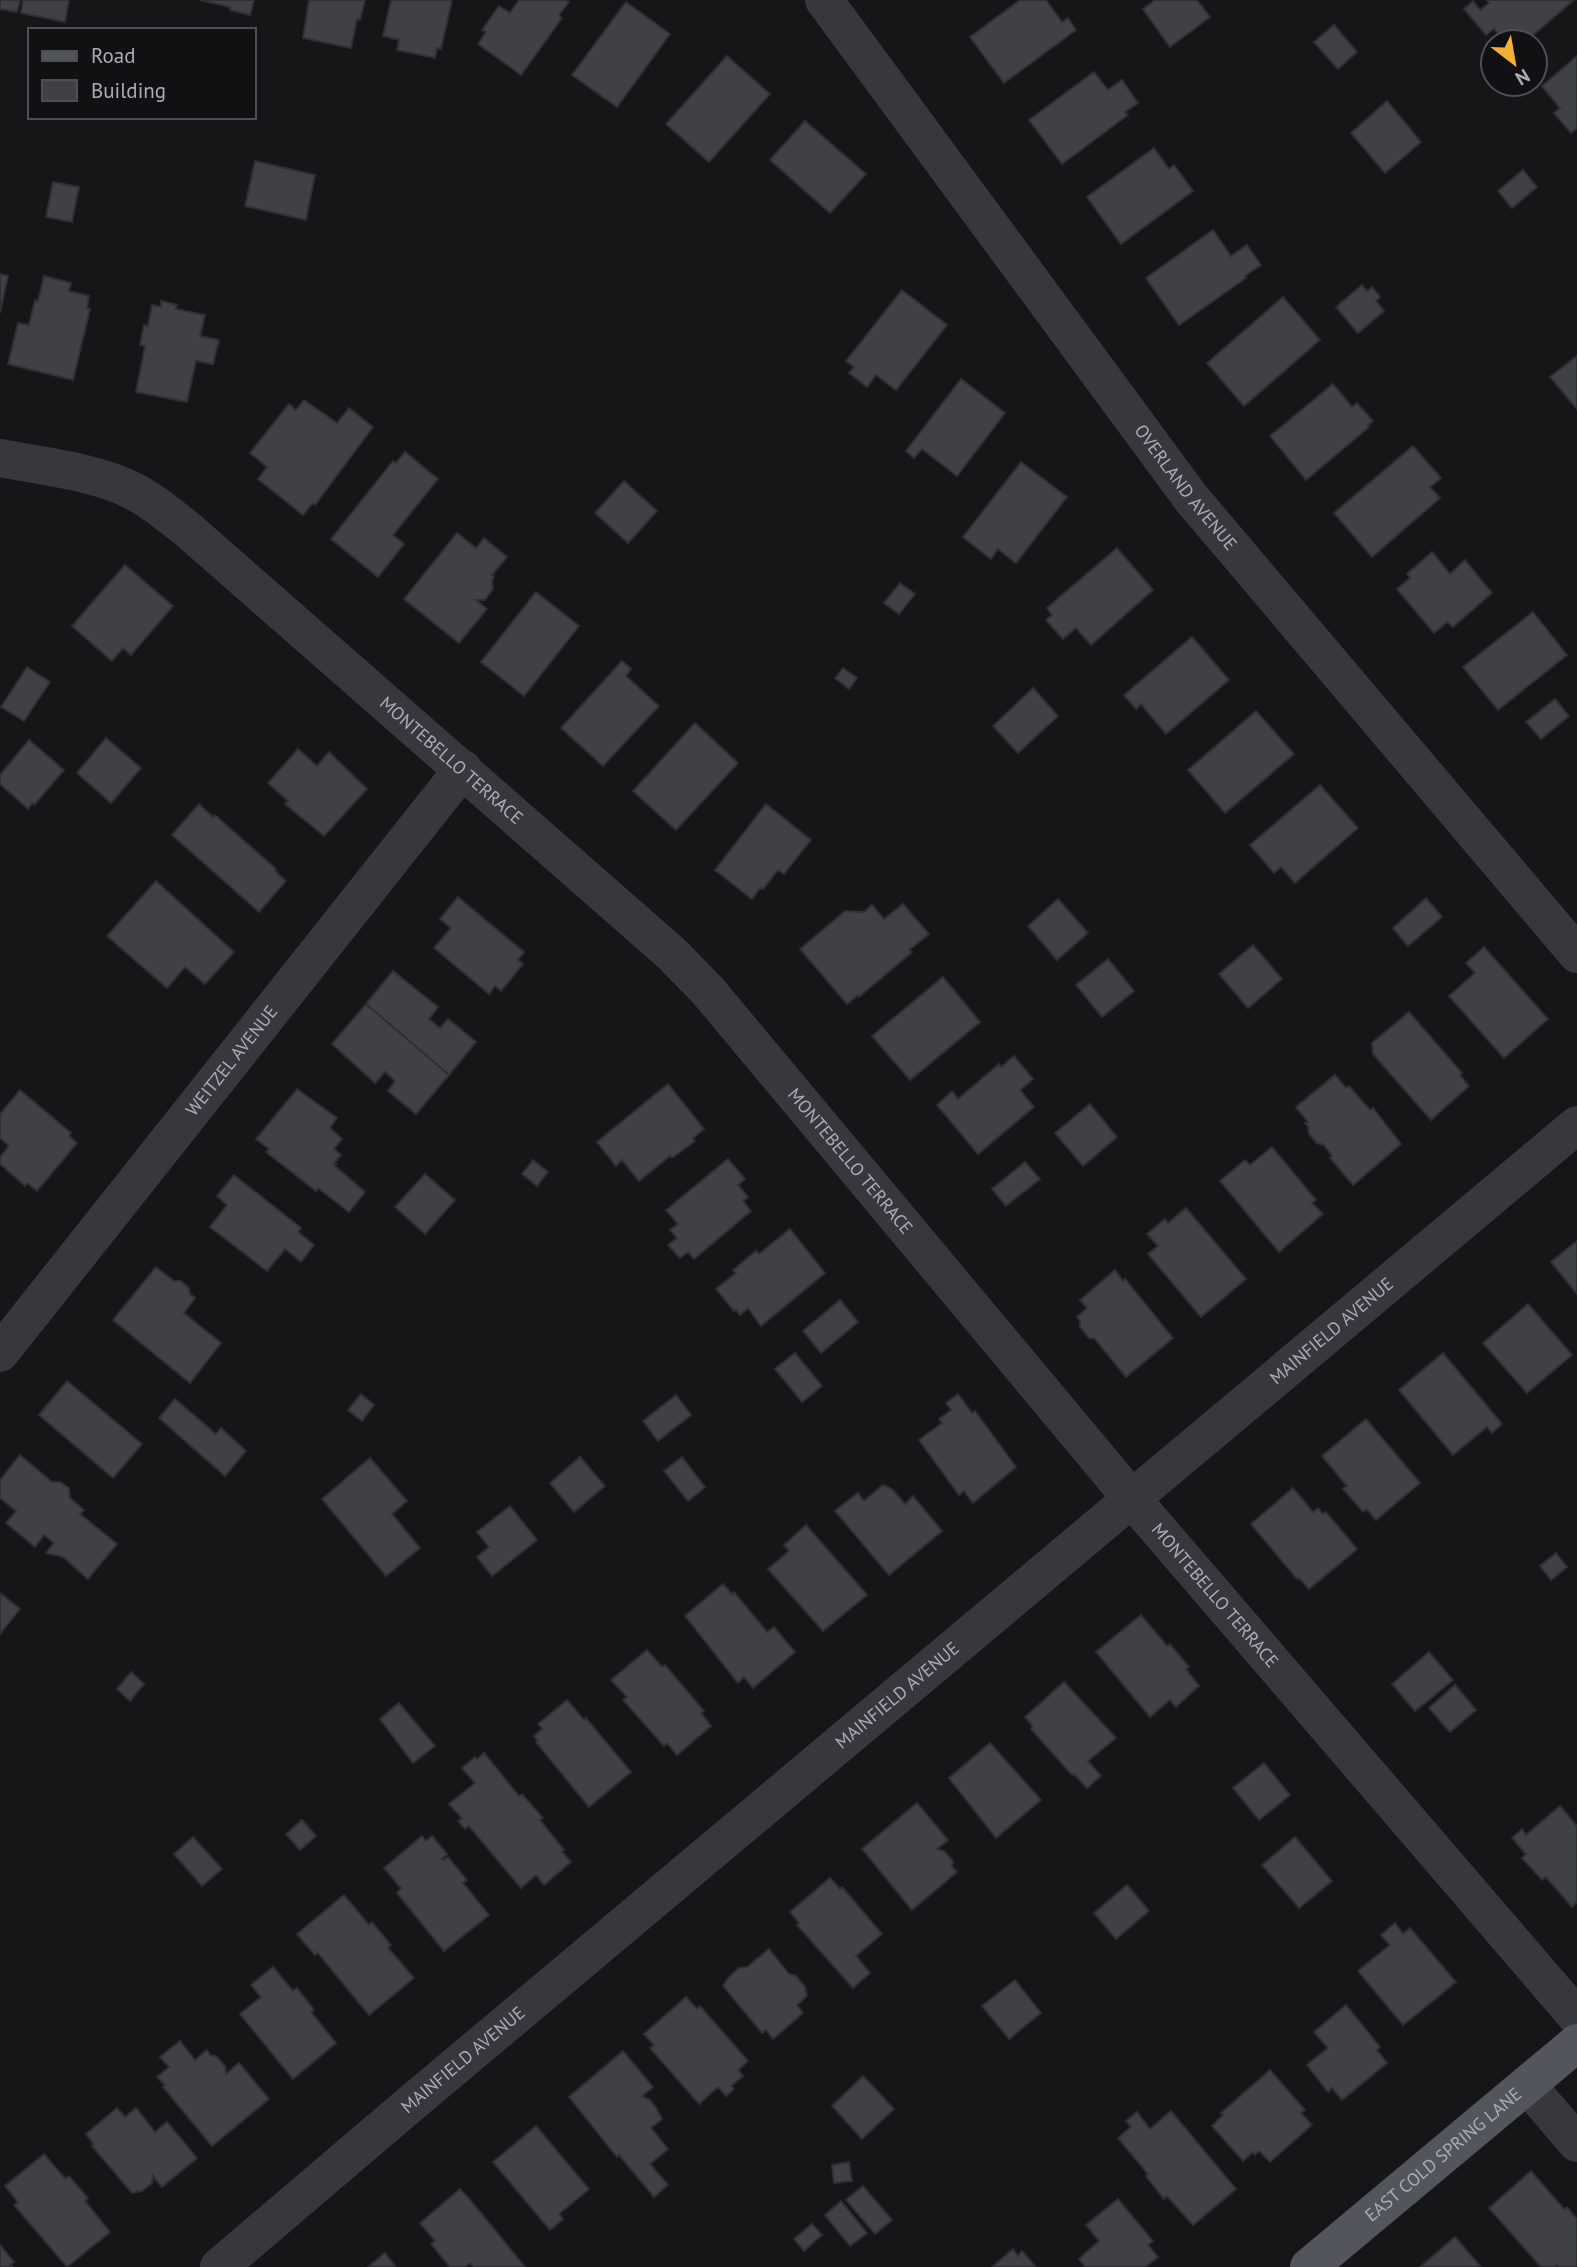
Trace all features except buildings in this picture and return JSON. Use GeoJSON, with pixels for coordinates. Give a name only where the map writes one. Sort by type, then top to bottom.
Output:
{"type":"FeatureCollection","features":[{"type":"Feature","properties":{"kind":"main road","name":"EAST COLD SPRING LANE"},"geometry":{"type":"LineString","coordinates":[[1309,2267],[1577,2043]]}},
{"type":"Feature","properties":{"kind":"street","name":"OVERLAND AVENUE"},"geometry":{"type":"LineString","coordinates":[[824,0],[1191,498],[1577,954]]}},
{"type":"Feature","properties":{"kind":"street","name":"MONTEBELLO TERRACE"},"geometry":{"type":"LineString","coordinates":[[0,458],[111,481],[135,491],[187,529],[463,769],[662,946],[708,991],[1132,1499],[1577,2017]]}},
{"type":"Feature","properties":{"kind":"street","name":"WEITZEL AVENUE"},"geometry":{"type":"LineString","coordinates":[[0,1353],[463,769]]}},
{"type":"Feature","properties":{"kind":"street","name":"MAINFIELD AVENUE"},"geometry":{"type":"LineString","coordinates":[[219,2267],[1577,1125]]}},
{"type":"Feature","properties":{"kind":"street"},"geometry":{"type":"LineString","coordinates":[[1527,2085],[1577,2143]]}}]}
